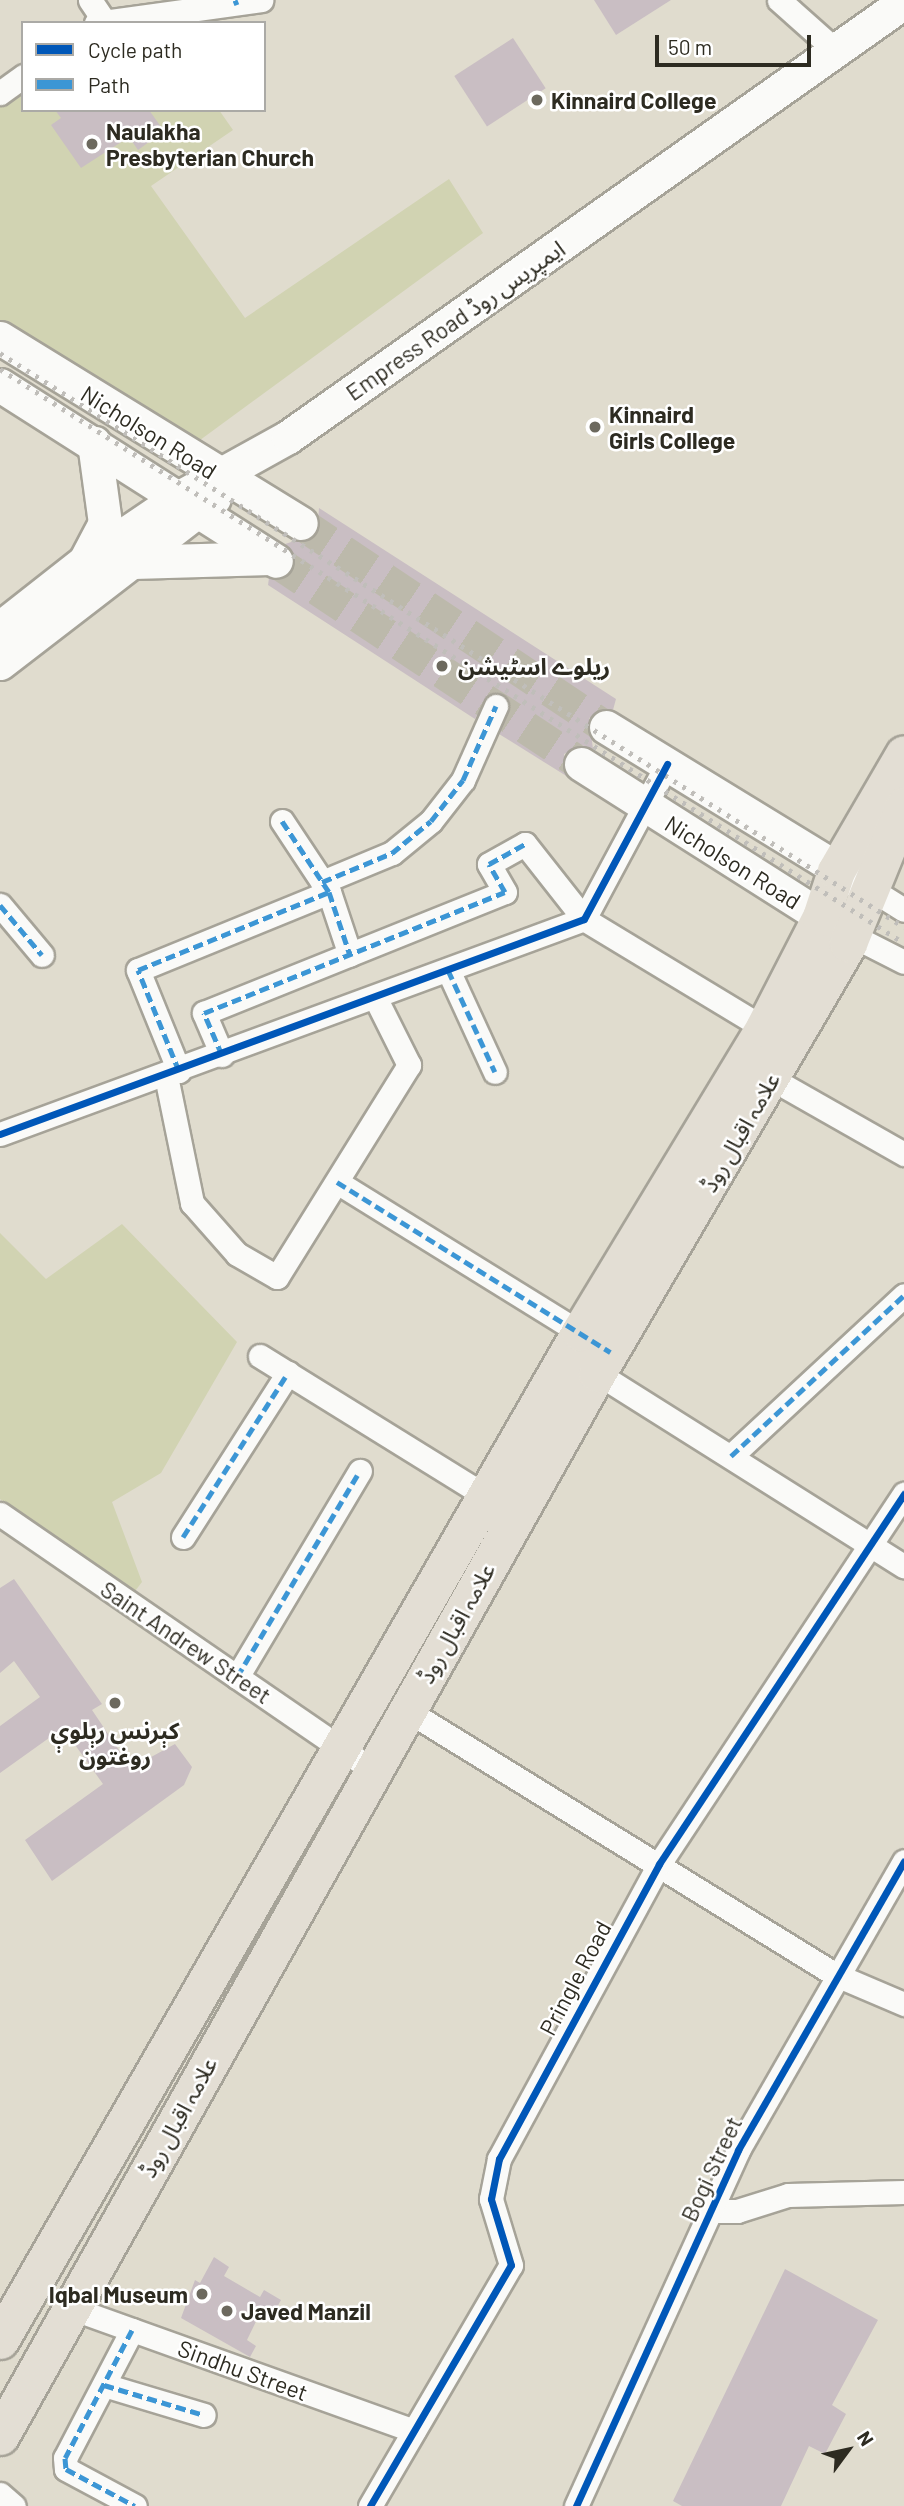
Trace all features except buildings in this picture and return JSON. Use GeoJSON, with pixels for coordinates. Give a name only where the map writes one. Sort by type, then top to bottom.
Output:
{"type":"FeatureCollection","features":[{"type":"Feature","properties":{"kind":"main road","name":"Empress Road ایمپریس روڈ"},"geometry":{"type":"LineString","coordinates":[[0,628],[85,561],[188,504],[288,437],[904,2]]}},
{"type":"Feature","properties":{"kind":"main road","name":"Nicholson Road"},"geometry":{"type":"LineString","coordinates":[[0,338],[301,523]]}},
{"type":"Feature","properties":{"kind":"main road","name":"Nicholson Road"},"geometry":{"type":"LineString","coordinates":[[0,385],[273,559],[133,562]]}},
{"type":"Feature","properties":{"kind":"main road"},"geometry":{"type":"LineString","coordinates":[[85,561],[105,523],[94,443]]}},
{"type":"Feature","properties":{"kind":"main road","name":"Empress Road ایمپریس روڈ"},"geometry":{"type":"LineString","coordinates":[[0,663],[133,562],[188,504]]}},
{"type":"Feature","properties":{"kind":"main road","name":"Nicholson Road"},"geometry":{"type":"LineString","coordinates":[[606,727],[836,871],[869,888]]}},
{"type":"Feature","properties":{"kind":"main road","name":"علامہ اقبال روڈ"},"geometry":{"type":"LineString","coordinates":[[2,2331],[486,1496],[596,1352],[772,1079],[836,926],[836,871],[904,754]]}},
{"type":"Feature","properties":{"kind":"main road","name":"Nicholson Road"},"geometry":{"type":"LineString","coordinates":[[581,764],[836,926]]}},
{"type":"Feature","properties":{"kind":"main road","name":"علامہ اقبال روڈ"},"geometry":{"type":"LineString","coordinates":[[0,2436],[408,1711],[764,1028],[836,926],[869,888],[904,806]]}},
{"type":"Feature","properties":{"kind":"street"},"geometry":{"type":"LineString","coordinates":[[96,14],[261,0]]}},
{"type":"Feature","properties":{"kind":"street"},"geometry":{"type":"LineString","coordinates":[[779,0],[834,49]]}},
{"type":"Feature","properties":{"kind":"street"},"geometry":{"type":"LineString","coordinates":[[0,93],[21,77]]}},
{"type":"Feature","properties":{"kind":"street"},"geometry":{"type":"LineString","coordinates":[[375,998],[409,1065],[277,1277],[237,1254],[192,1203],[172,1073],[138,970],[325,887],[392,853],[431,821],[463,780],[496,706]]}},
{"type":"Feature","properties":{"kind":"street"},"geometry":{"type":"LineString","coordinates":[[0,1134],[222,1055],[584,919],[643,804],[667,764]]}},
{"type":"Feature","properties":{"kind":"street"},"geometry":{"type":"LineString","coordinates":[[282,821],[325,887],[349,955]]}},
{"type":"Feature","properties":{"kind":"street"},"geometry":{"type":"LineString","coordinates":[[222,1055],[204,1013],[506,892],[489,863],[525,844],[584,919],[764,1028]]}},
{"type":"Feature","properties":{"kind":"street"},"geometry":{"type":"LineString","coordinates":[[869,888],[904,909]]}},
{"type":"Feature","properties":{"kind":"street"},"geometry":{"type":"LineString","coordinates":[[0,905],[42,955]]}},
{"type":"Feature","properties":{"kind":"street"},"geometry":{"type":"LineString","coordinates":[[836,926],[904,962]]}},
{"type":"Feature","properties":{"kind":"street"},"geometry":{"type":"LineString","coordinates":[[448,970],[495,1072]]}},
{"type":"Feature","properties":{"kind":"street"},"geometry":{"type":"LineString","coordinates":[[772,1079],[904,1154]]}},
{"type":"Feature","properties":{"kind":"street"},"geometry":{"type":"LineString","coordinates":[[337,1182],[596,1352],[730,1456],[904,1566]]}},
{"type":"Feature","properties":{"kind":"street"},"geometry":{"type":"LineString","coordinates":[[730,1456],[904,1295]]}},
{"type":"Feature","properties":{"kind":"street"},"geometry":{"type":"LineString","coordinates":[[260,1356],[486,1496]]}},
{"type":"Feature","properties":{"kind":"street"},"geometry":{"type":"LineString","coordinates":[[183,1537],[288,1373]]}},
{"type":"Feature","properties":{"kind":"street"},"geometry":{"type":"LineString","coordinates":[[237,1677],[360,1471]]}},
{"type":"Feature","properties":{"kind":"street","name":"Pringle Road"},"geometry":{"type":"LineString","coordinates":[[370,2506],[511,2265],[491,2199],[499,2159],[659,1864],[873,1545],[904,1494]]}},
{"type":"Feature","properties":{"kind":"street","name":"Saint Andrew Street"},"geometry":{"type":"LineString","coordinates":[[0,1514],[373,1770]]}},
{"type":"Feature","properties":{"kind":"street"},"geometry":{"type":"LineString","coordinates":[[408,1711],[836,1975],[904,2004]]}},
{"type":"Feature","properties":{"kind":"street","name":"Bogi Street"},"geometry":{"type":"LineString","coordinates":[[576,2506],[738,2150],[836,1975],[904,1861]]}},
{"type":"Feature","properties":{"kind":"street"},"geometry":{"type":"LineString","coordinates":[[712,2211],[737,2211],[788,2195],[881,2197],[904,2192]]}},
{"type":"Feature","properties":{"kind":"street","name":"Sindhu Street"},"geometry":{"type":"LineString","coordinates":[[72,2308],[414,2431]]}},
{"type":"Feature","properties":{"kind":"street"},"geometry":{"type":"LineString","coordinates":[[132,2330],[65,2458],[66,2469],[135,2506]]}},
{"type":"Feature","properties":{"kind":"street"},"geometry":{"type":"LineString","coordinates":[[104,2385],[204,2415]]}},
{"type":"Feature","properties":{"kind":"street"},"geometry":{"type":"LineString","coordinates":[[0,2494],[15,2506]]}},
{"type":"Feature","properties":{"kind":"green space","name":"Naulakha Presbyterian Church"},"geometry":{"type":"Polygon","coordinates":[[[21,77],[21,112],[220,112],[233,130],[151,186],[245,318],[449,179],[483,233],[181,454],[0,338],[0,93],[21,77]]]}},
{"type":"Feature","properties":{"kind":"green space"},"geometry":{"type":"Polygon","coordinates":[[[122,1224],[237,1342],[161,1473],[112,1502],[142,1582],[132,1595],[0,1499],[0,1233],[46,1279],[122,1224]]]}},
{"type":"Feature","properties":{"kind":"tunnel"},"geometry":{"type":"LineString","coordinates":[[301,523],[606,727]]}},
{"type":"Feature","properties":{"kind":"tunnel"},"geometry":{"type":"LineString","coordinates":[[276,561],[581,764]]}},
{"type":"Feature","properties":{"kind":"railway"},"geometry":{"type":"LineString","coordinates":[[0,353],[904,927]]}},
{"type":"Feature","properties":{"kind":"railway"},"geometry":{"type":"LineString","coordinates":[[0,369],[904,943]]}},
{"type":"Feature","properties":{"kind":"marked path"},"geometry":{"type":"LineString","coordinates":[[235,0],[237,5]]}},
{"type":"Feature","properties":{"kind":"marked path"},"geometry":{"type":"LineString","coordinates":[[322,882],[392,853],[431,821],[463,780],[496,706]]}},
{"type":"Feature","properties":{"kind":"marked path"},"geometry":{"type":"LineString","coordinates":[[282,821],[329,892],[350,955]]}},
{"type":"Feature","properties":{"kind":"marked path"},"geometry":{"type":"LineString","coordinates":[[222,1055],[204,1013],[505,892],[489,864],[525,844]]}},
{"type":"Feature","properties":{"kind":"marked path"},"geometry":{"type":"LineString","coordinates":[[179,1071],[138,970],[329,892]]}},
{"type":"Feature","properties":{"kind":"marked path"},"geometry":{"type":"LineString","coordinates":[[0,905],[42,955]]}},
{"type":"Feature","properties":{"kind":"marked path"},"geometry":{"type":"LineString","coordinates":[[448,970],[495,1072]]}},
{"type":"Feature","properties":{"kind":"marked path"},"geometry":{"type":"LineString","coordinates":[[337,1182],[610,1352]]}},
{"type":"Feature","properties":{"kind":"marked path"},"geometry":{"type":"LineString","coordinates":[[731,1456],[904,1295]]}},
{"type":"Feature","properties":{"kind":"marked path"},"geometry":{"type":"LineString","coordinates":[[183,1537],[288,1373]]}},
{"type":"Feature","properties":{"kind":"marked path"},"geometry":{"type":"LineString","coordinates":[[237,1677],[360,1471]]}},
{"type":"Feature","properties":{"kind":"marked path"},"geometry":{"type":"LineString","coordinates":[[132,2330],[65,2458],[66,2469],[135,2506]]}},
{"type":"Feature","properties":{"kind":"marked path"},"geometry":{"type":"LineString","coordinates":[[104,2385],[204,2415]]}},
{"type":"Feature","properties":{"kind":"cycle path"},"geometry":{"type":"LineString","coordinates":[[0,1134],[584,919],[667,764]]}},
{"type":"Feature","properties":{"kind":"cycle path"},"geometry":{"type":"LineString","coordinates":[[370,2506],[511,2265],[491,2199],[499,2159],[659,1864],[904,1494]]}},
{"type":"Feature","properties":{"kind":"cycle path"},"geometry":{"type":"LineString","coordinates":[[576,2506],[738,2150],[904,1861]]}},
{"type":"Feature","properties":{"kind":"place","name":"Kinnaird College"},"geometry":{"type":"Point","coordinates":[537,100]}},
{"type":"Feature","properties":{"kind":"place","name":"Naulakha Presbyterian Church"},"geometry":{"type":"Point","coordinates":[92,144]}},
{"type":"Feature","properties":{"kind":"place","name":"Kinnaird Girls College"},"geometry":{"type":"Point","coordinates":[595,427]}},
{"type":"Feature","properties":{"kind":"place","name":"ریلوے اسٹیشن"},"geometry":{"type":"Point","coordinates":[442,666]}},
{"type":"Feature","properties":{"kind":"place","name":"کېرنس رېلوې روغتون"},"geometry":{"type":"Point","coordinates":[115,1703]}},
{"type":"Feature","properties":{"kind":"place","name":"Iqbal Museum"},"geometry":{"type":"Point","coordinates":[202,2294]}},
{"type":"Feature","properties":{"kind":"place","name":"Javed Manzil"},"geometry":{"type":"Point","coordinates":[227,2311]}}]}
